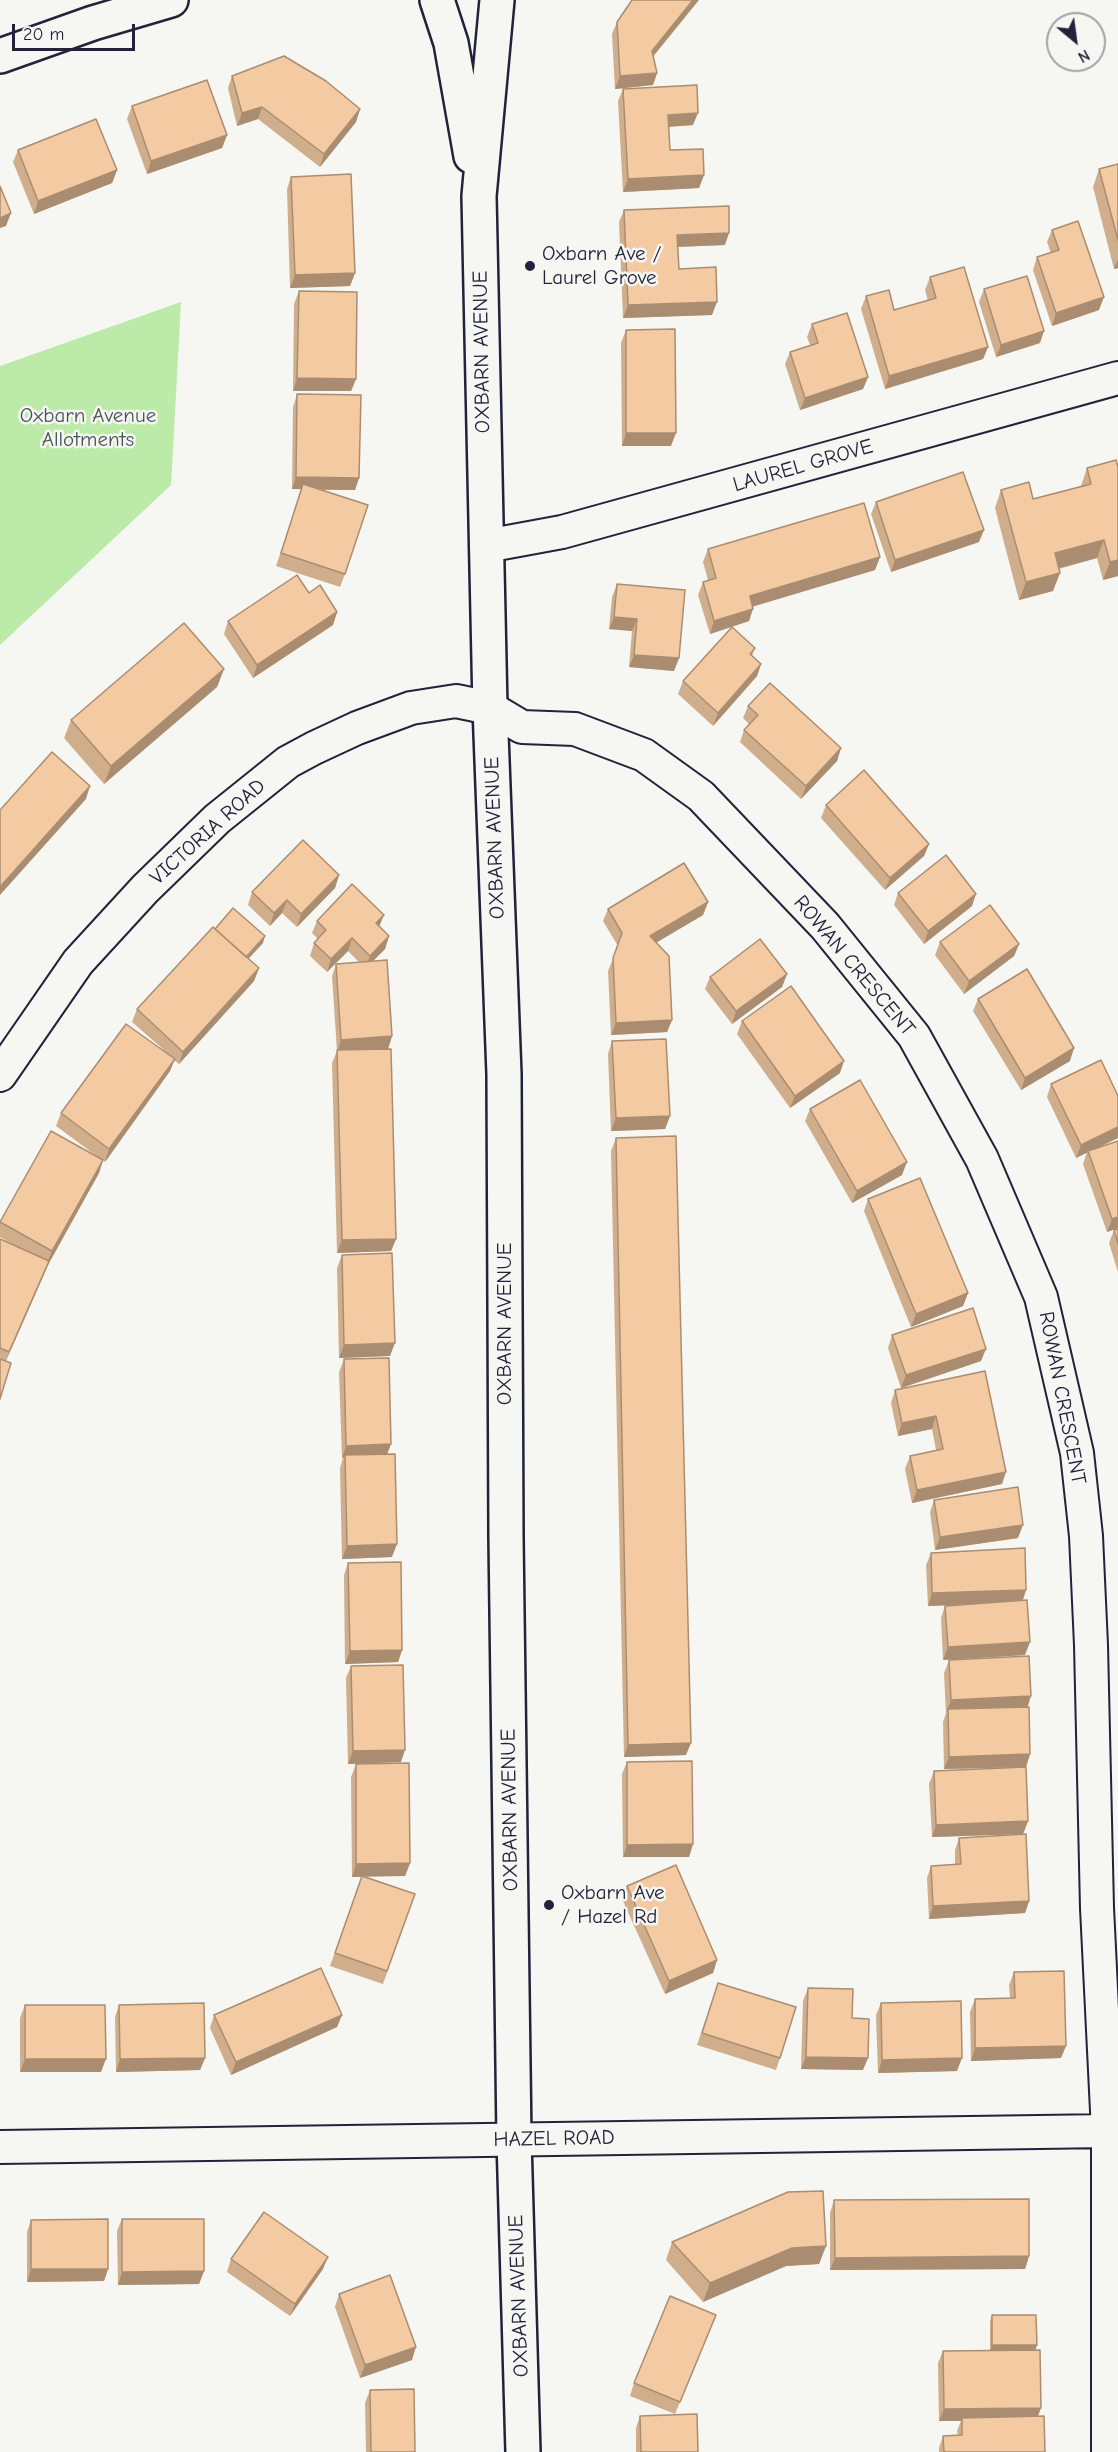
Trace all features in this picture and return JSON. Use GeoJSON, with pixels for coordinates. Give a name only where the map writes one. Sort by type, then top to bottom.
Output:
{"type":"FeatureCollection","features":[{"type":"Feature","properties":{"kind":"street"},"geometry":{"type":"LineString","coordinates":[[0,56],[93,23],[171,0]]}},
{"type":"Feature","properties":{"kind":"street","name":"OXBARN AVENUE"},"geometry":{"type":"LineString","coordinates":[[437,0],[451,43],[479,196]]}},
{"type":"Feature","properties":{"kind":"street","name":"OXBARN AVENUE"},"geometry":{"type":"LineString","coordinates":[[497,0],[479,196],[490,708],[504,1074],[506,1537],[514,2140],[524,2452]]}},
{"type":"Feature","properties":{"kind":"street","name":"LAUREL GROVE"},"geometry":{"type":"LineString","coordinates":[[486,546],[572,530],[1118,378]]}},
{"type":"Feature","properties":{"kind":"street","name":"VICTORIA ROAD"},"geometry":{"type":"LineString","coordinates":[[0,1075],[78,962],[145,889],[217,819],[288,762],[357,728],[411,708],[456,700],[490,708]]}},
{"type":"Feature","properties":{"kind":"street","name":"ROWAN CRESCENT"},"geometry":{"type":"LineString","coordinates":[[490,708],[522,727],[575,729],[644,755],[700,796],[825,926],[914,1036],[960,1116],[1001,1201],[1041,1297],[1078,1463],[1086,1536],[1091,1634],[1097,1908],[1108,2131],[1108,2452]]}},
{"type":"Feature","properties":{"kind":"street","name":"HAZEL ROAD"},"geometry":{"type":"LineString","coordinates":[[0,2147],[1108,2131]]}},
{"type":"Feature","properties":{"kind":"green space","name":"Oxbarn Avenue Allotments"},"geometry":{"type":"Polygon","coordinates":[[[181,302],[171,485],[0,645],[0,366],[181,302]]]}},
{"type":"Feature","properties":{"kind":"building"},"geometry":{"type":"Polygon","coordinates":[[[632,0],[693,0],[652,51],[657,73],[620,76],[617,22],[632,0]]]}},
{"type":"Feature","properties":{"kind":"building"},"geometry":{"type":"Polygon","coordinates":[[[284,56],[326,81],[360,109],[324,154],[262,107],[242,113],[232,76],[284,56]]]}},
{"type":"Feature","properties":{"kind":"building"},"geometry":{"type":"Polygon","coordinates":[[[207,80],[227,135],[151,161],[132,106],[207,80]]]}},
{"type":"Feature","properties":{"kind":"building"},"geometry":{"type":"Polygon","coordinates":[[[697,85],[698,113],[668,115],[670,150],[703,149],[704,175],[628,179],[623,89],[697,85]]]}},
{"type":"Feature","properties":{"kind":"building"},"geometry":{"type":"Polygon","coordinates":[[[96,119],[117,170],[38,201],[18,150],[96,119]]]}},
{"type":"Feature","properties":{"kind":"building"},"geometry":{"type":"Polygon","coordinates":[[[1118,164],[1118,240],[1099,169],[1118,164]]]}},
{"type":"Feature","properties":{"kind":"building"},"geometry":{"type":"Polygon","coordinates":[[[351,174],[355,273],[295,275],[291,177],[351,174]]]}},
{"type":"Feature","properties":{"kind":"building"},"geometry":{"type":"Polygon","coordinates":[[[0,186],[11,213],[0,218],[0,186]]]}},
{"type":"Feature","properties":{"kind":"building"},"geometry":{"type":"Polygon","coordinates":[[[729,206],[729,233],[677,235],[679,269],[716,267],[717,302],[628,305],[624,210],[729,206]]]}},
{"type":"Feature","properties":{"kind":"building"},"geometry":{"type":"Polygon","coordinates":[[[1078,221],[1104,297],[1056,313],[1037,257],[1059,250],[1052,230],[1078,221]]]}},
{"type":"Feature","properties":{"kind":"building"},"geometry":{"type":"Polygon","coordinates":[[[964,267],[988,347],[889,376],[866,296],[889,290],[894,310],[936,298],[930,277],[964,267]]]}},
{"type":"Feature","properties":{"kind":"building"},"geometry":{"type":"Polygon","coordinates":[[[1027,276],[1044,331],[1001,345],[984,289],[1027,276]]]}},
{"type":"Feature","properties":{"kind":"building"},"geometry":{"type":"Polygon","coordinates":[[[299,291],[357,292],[356,379],[297,378],[299,291]]]}},
{"type":"Feature","properties":{"kind":"building"},"geometry":{"type":"Polygon","coordinates":[[[847,313],[868,377],[805,398],[790,352],[818,343],[812,324],[847,313]]]}},
{"type":"Feature","properties":{"kind":"building"},"geometry":{"type":"Polygon","coordinates":[[[675,329],[676,433],[626,433],[626,330],[675,329]]]}},
{"type":"Feature","properties":{"kind":"building"},"geometry":{"type":"Polygon","coordinates":[[[297,394],[361,395],[359,478],[296,477],[297,394]]]}},
{"type":"Feature","properties":{"kind":"building"},"geometry":{"type":"Polygon","coordinates":[[[1116,460],[1118,467],[1118,560],[1110,562],[1104,540],[1055,553],[1060,573],[1026,582],[1001,490],[1029,482],[1033,499],[1091,484],[1087,468],[1116,460]]]}},
{"type":"Feature","properties":{"kind":"building"},"geometry":{"type":"Polygon","coordinates":[[[963,472],[984,530],[895,560],[876,502],[963,472]]]}},
{"type":"Feature","properties":{"kind":"building"},"geometry":{"type":"Polygon","coordinates":[[[303,484],[368,505],[345,574],[281,553],[303,484]]]}},
{"type":"Feature","properties":{"kind":"building"},"geometry":{"type":"Polygon","coordinates":[[[864,503],[880,557],[750,596],[753,609],[714,621],[703,582],[716,578],[708,549],[864,503]]]}},
{"type":"Feature","properties":{"kind":"building"},"geometry":{"type":"Polygon","coordinates":[[[297,575],[309,593],[320,585],[337,612],[257,665],[228,621],[297,575]]]}},
{"type":"Feature","properties":{"kind":"building"},"geometry":{"type":"Polygon","coordinates":[[[617,584],[685,590],[679,658],[634,655],[637,619],[614,617],[617,584]]]}},
{"type":"Feature","properties":{"kind":"building"},"geometry":{"type":"Polygon","coordinates":[[[184,623],[224,669],[111,766],[71,720],[184,623]]]}},
{"type":"Feature","properties":{"kind":"building"},"geometry":{"type":"Polygon","coordinates":[[[732,627],[755,648],[750,654],[761,664],[718,713],[683,681],[732,627]]]}},
{"type":"Feature","properties":{"kind":"building"},"geometry":{"type":"Polygon","coordinates":[[[770,683],[841,748],[806,786],[744,730],[758,715],[748,706],[770,683]]]}},
{"type":"Feature","properties":{"kind":"building"},"geometry":{"type":"Polygon","coordinates":[[[52,752],[90,786],[0,887],[0,810],[52,752]]]}},
{"type":"Feature","properties":{"kind":"building"},"geometry":{"type":"Polygon","coordinates":[[[864,770],[929,844],[890,878],[826,805],[864,770]]]}},
{"type":"Feature","properties":{"kind":"building"},"geometry":{"type":"Polygon","coordinates":[[[303,840],[339,875],[301,914],[287,900],[274,913],[252,892],[303,840]]]}},
{"type":"Feature","properties":{"kind":"building"},"geometry":{"type":"Polygon","coordinates":[[[946,855],[976,894],[928,931],[898,893],[946,855]]]}},
{"type":"Feature","properties":{"kind":"building"},"geometry":{"type":"Polygon","coordinates":[[[684,863],[708,902],[650,936],[669,956],[672,1020],[616,1023],[613,958],[622,933],[608,909],[684,863]]]}},
{"type":"Feature","properties":{"kind":"building"},"geometry":{"type":"Polygon","coordinates":[[[352,884],[384,915],[376,923],[389,936],[370,956],[352,938],[331,959],[314,943],[326,930],[317,921],[352,884]]]}},
{"type":"Feature","properties":{"kind":"building"},"geometry":{"type":"Polygon","coordinates":[[[990,905],[1019,944],[969,981],[940,942],[990,905]]]}},
{"type":"Feature","properties":{"kind":"building"},"geometry":{"type":"Polygon","coordinates":[[[233,908],[265,936],[246,957],[215,929],[233,908]]]}},
{"type":"Feature","properties":{"kind":"building"},"geometry":{"type":"Polygon","coordinates":[[[213,927],[259,968],[183,1052],[137,1009],[213,927]]]}},
{"type":"Feature","properties":{"kind":"building"},"geometry":{"type":"Polygon","coordinates":[[[760,939],[787,974],[736,1011],[710,977],[760,939]]]}},
{"type":"Feature","properties":{"kind":"building"},"geometry":{"type":"Polygon","coordinates":[[[387,960],[392,1036],[341,1040],[336,964],[387,960]]]}},
{"type":"Feature","properties":{"kind":"building"},"geometry":{"type":"Polygon","coordinates":[[[1027,969],[1074,1048],[1025,1078],[978,999],[1027,969]]]}},
{"type":"Feature","properties":{"kind":"building"},"geometry":{"type":"Polygon","coordinates":[[[791,986],[844,1061],[795,1096],[742,1021],[791,986]]]}},
{"type":"Feature","properties":{"kind":"building"},"geometry":{"type":"Polygon","coordinates":[[[126,1024],[175,1059],[109,1149],[61,1113],[126,1024]]]}},
{"type":"Feature","properties":{"kind":"building"},"geometry":{"type":"Polygon","coordinates":[[[666,1039],[670,1116],[616,1118],[612,1041],[666,1039]]]}},
{"type":"Feature","properties":{"kind":"building"},"geometry":{"type":"Polygon","coordinates":[[[391,1049],[396,1239],[342,1240],[337,1050],[391,1049]]]}},
{"type":"Feature","properties":{"kind":"building"},"geometry":{"type":"Polygon","coordinates":[[[1101,1060],[1118,1096],[1118,1127],[1081,1145],[1051,1084],[1101,1060]]]}},
{"type":"Feature","properties":{"kind":"building"},"geometry":{"type":"Polygon","coordinates":[[[860,1080],[907,1162],[857,1191],[810,1109],[860,1080]]]}},
{"type":"Feature","properties":{"kind":"building"},"geometry":{"type":"Polygon","coordinates":[[[51,1131],[103,1160],[52,1251],[0,1222],[51,1131]]]}},
{"type":"Feature","properties":{"kind":"building"},"geometry":{"type":"Polygon","coordinates":[[[676,1136],[691,1743],[628,1745],[616,1138],[676,1136]]]}},
{"type":"Feature","properties":{"kind":"building"},"geometry":{"type":"Polygon","coordinates":[[[1118,1141],[1118,1217],[1112,1219],[1088,1151],[1118,1141]]]}},
{"type":"Feature","properties":{"kind":"building"},"geometry":{"type":"Polygon","coordinates":[[[920,1178],[968,1293],[916,1314],[868,1199],[920,1178]]]}},
{"type":"Feature","properties":{"kind":"building"},"geometry":{"type":"Polygon","coordinates":[[[1118,1229],[1118,1244],[1114,1230],[1118,1229]]]}},
{"type":"Feature","properties":{"kind":"building"},"geometry":{"type":"Polygon","coordinates":[[[0,1239],[49,1261],[9,1352],[0,1348],[0,1239]]]}},
{"type":"Feature","properties":{"kind":"building"},"geometry":{"type":"Polygon","coordinates":[[[392,1253],[395,1343],[344,1345],[342,1255],[392,1253]]]}},
{"type":"Feature","properties":{"kind":"building"},"geometry":{"type":"Polygon","coordinates":[[[973,1308],[986,1349],[906,1375],[892,1335],[973,1308]]]}},
{"type":"Feature","properties":{"kind":"building"},"geometry":{"type":"Polygon","coordinates":[[[389,1358],[391,1444],[346,1446],[344,1359],[389,1358]]]}},
{"type":"Feature","properties":{"kind":"building"},"geometry":{"type":"Polygon","coordinates":[[[0,1359],[11,1363],[0,1399],[0,1359]]]}},
{"type":"Feature","properties":{"kind":"building"},"geometry":{"type":"Polygon","coordinates":[[[985,1371],[1006,1472],[917,1490],[910,1456],[943,1449],[936,1416],[902,1423],[895,1390],[985,1371]]]}},
{"type":"Feature","properties":{"kind":"building"},"geometry":{"type":"Polygon","coordinates":[[[395,1454],[397,1544],[347,1546],[345,1455],[395,1454]]]}},
{"type":"Feature","properties":{"kind":"building"},"geometry":{"type":"Polygon","coordinates":[[[1018,1487],[1023,1525],[940,1537],[934,1500],[1018,1487]]]}},
{"type":"Feature","properties":{"kind":"building"},"geometry":{"type":"Polygon","coordinates":[[[1025,1548],[1026,1590],[932,1593],[931,1553],[1025,1548]]]}},
{"type":"Feature","properties":{"kind":"building"},"geometry":{"type":"Polygon","coordinates":[[[401,1562],[402,1650],[350,1651],[348,1563],[401,1562]]]}},
{"type":"Feature","properties":{"kind":"building"},"geometry":{"type":"Polygon","coordinates":[[[1027,1600],[1030,1642],[948,1647],[945,1606],[1027,1600]]]}},
{"type":"Feature","properties":{"kind":"building"},"geometry":{"type":"Polygon","coordinates":[[[1029,1656],[1031,1696],[951,1700],[949,1660],[1029,1656]]]}},
{"type":"Feature","properties":{"kind":"building"},"geometry":{"type":"Polygon","coordinates":[[[403,1665],[405,1750],[353,1751],[351,1666],[403,1665]]]}},
{"type":"Feature","properties":{"kind":"building"},"geometry":{"type":"Polygon","coordinates":[[[1029,1707],[1030,1754],[949,1757],[948,1709],[1029,1707]]]}},
{"type":"Feature","properties":{"kind":"building"},"geometry":{"type":"Polygon","coordinates":[[[692,1761],[693,1844],[627,1845],[627,1762],[692,1761]]]}},
{"type":"Feature","properties":{"kind":"building"},"geometry":{"type":"Polygon","coordinates":[[[409,1763],[410,1863],[356,1864],[356,1764],[409,1763]]]}},
{"type":"Feature","properties":{"kind":"building"},"geometry":{"type":"Polygon","coordinates":[[[1026,1767],[1028,1821],[936,1825],[934,1771],[1026,1767]]]}},
{"type":"Feature","properties":{"kind":"building"},"geometry":{"type":"Polygon","coordinates":[[[1026,1834],[1029,1901],[933,1906],[931,1866],[961,1864],[959,1838],[1026,1834]]]}},
{"type":"Feature","properties":{"kind":"building"},"geometry":{"type":"Polygon","coordinates":[[[676,1865],[717,1960],[669,1981],[627,1886],[676,1865]]]}},
{"type":"Feature","properties":{"kind":"building"},"geometry":{"type":"Polygon","coordinates":[[[362,1876],[415,1894],[387,1971],[335,1953],[362,1876]]]}},
{"type":"Feature","properties":{"kind":"building"},"geometry":{"type":"Polygon","coordinates":[[[321,1968],[342,2015],[236,2062],[214,2015],[321,1968]]]}},
{"type":"Feature","properties":{"kind":"building"},"geometry":{"type":"Polygon","coordinates":[[[1064,1971],[1066,2046],[975,2048],[975,1999],[1015,1998],[1014,1972],[1064,1971]]]}},
{"type":"Feature","properties":{"kind":"building"},"geometry":{"type":"Polygon","coordinates":[[[718,1983],[796,2007],[780,2058],[702,2033],[718,1983]]]}},
{"type":"Feature","properties":{"kind":"building"},"geometry":{"type":"Polygon","coordinates":[[[808,1988],[853,1989],[852,2018],[869,2019],[868,2058],[806,2057],[808,1988]]]}},
{"type":"Feature","properties":{"kind":"building"},"geometry":{"type":"Polygon","coordinates":[[[961,2001],[962,2058],[882,2060],[881,2003],[961,2001]]]}},
{"type":"Feature","properties":{"kind":"building"},"geometry":{"type":"Polygon","coordinates":[[[204,2003],[205,2058],[120,2059],[119,2005],[204,2003]]]}},
{"type":"Feature","properties":{"kind":"building"},"geometry":{"type":"Polygon","coordinates":[[[25,2005],[105,2005],[106,2059],[25,2059],[25,2005]]]}},
{"type":"Feature","properties":{"kind":"building"},"geometry":{"type":"Polygon","coordinates":[[[823,2191],[826,2246],[792,2248],[710,2283],[672,2242],[788,2192],[823,2191]]]}},
{"type":"Feature","properties":{"kind":"building"},"geometry":{"type":"Polygon","coordinates":[[[1029,2199],[1029,2256],[835,2258],[834,2200],[1029,2199]]]}},
{"type":"Feature","properties":{"kind":"building"},"geometry":{"type":"Polygon","coordinates":[[[264,2212],[328,2257],[295,2304],[231,2259],[264,2212]]]}},
{"type":"Feature","properties":{"kind":"building"},"geometry":{"type":"Polygon","coordinates":[[[108,2219],[108,2269],[31,2269],[31,2220],[108,2219]]]}},
{"type":"Feature","properties":{"kind":"building"},"geometry":{"type":"Polygon","coordinates":[[[122,2219],[204,2219],[204,2271],[122,2272],[122,2219]]]}},
{"type":"Feature","properties":{"kind":"building"},"geometry":{"type":"Polygon","coordinates":[[[390,2275],[416,2347],[365,2365],[339,2294],[390,2275]]]}},
{"type":"Feature","properties":{"kind":"building"},"geometry":{"type":"Polygon","coordinates":[[[670,2296],[716,2315],[680,2402],[634,2383],[670,2296]]]}},
{"type":"Feature","properties":{"kind":"building"},"geometry":{"type":"Polygon","coordinates":[[[992,2315],[1036,2315],[1037,2345],[992,2345],[992,2315]]]}},
{"type":"Feature","properties":{"kind":"building"},"geometry":{"type":"Polygon","coordinates":[[[1040,2350],[1041,2408],[944,2409],[943,2351],[1040,2350]]]}},
{"type":"Feature","properties":{"kind":"building"},"geometry":{"type":"Polygon","coordinates":[[[414,2389],[415,2452],[371,2452],[370,2390],[414,2389]]]}},
{"type":"Feature","properties":{"kind":"building"},"geometry":{"type":"Polygon","coordinates":[[[697,2414],[698,2452],[641,2452],[640,2416],[697,2414]]]}},
{"type":"Feature","properties":{"kind":"building"},"geometry":{"type":"Polygon","coordinates":[[[1044,2416],[1045,2452],[944,2452],[943,2436],[962,2435],[962,2418],[1044,2416]]]}},
{"type":"Feature","properties":{"kind":"place","name":"Oxbarn Ave / Laurel Grove"},"geometry":{"type":"Point","coordinates":[530,266]}},
{"type":"Feature","properties":{"kind":"place","name":"Oxbarn Ave / Hazel Rd"},"geometry":{"type":"Point","coordinates":[549,1905]}}]}
